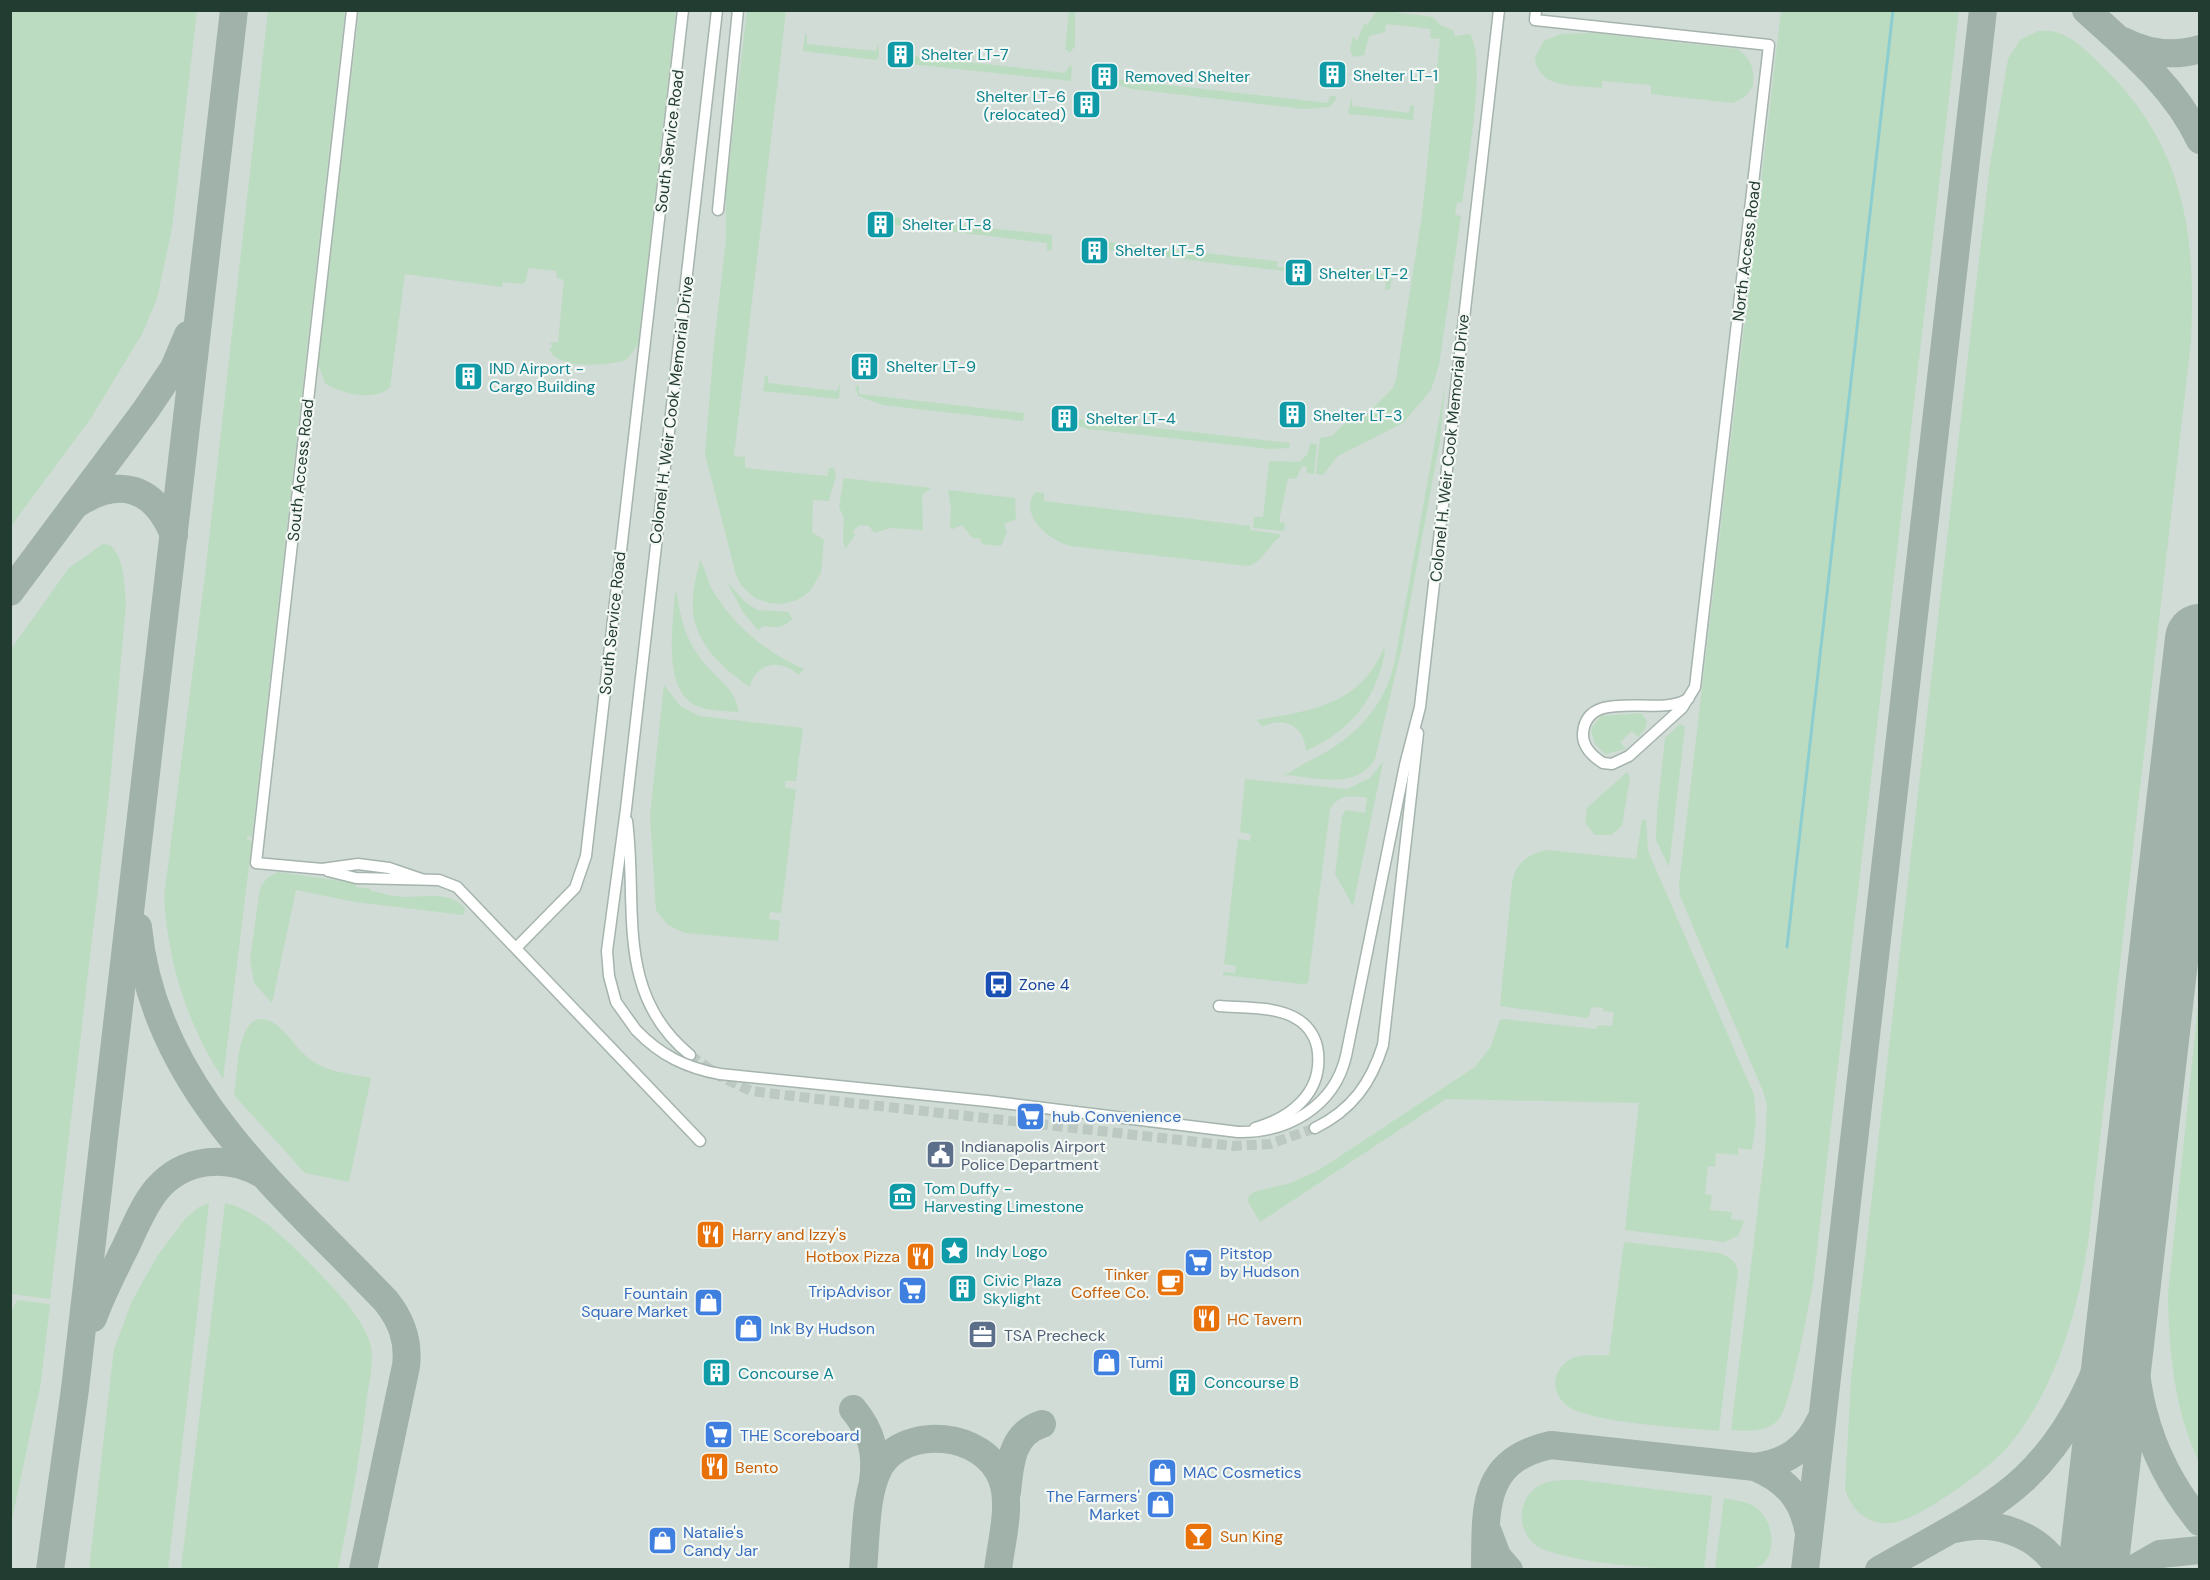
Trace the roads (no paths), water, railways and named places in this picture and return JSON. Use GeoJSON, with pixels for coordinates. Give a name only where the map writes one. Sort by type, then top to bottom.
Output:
{"type":"FeatureCollection","features":[{"type":"Feature","properties":{"kind":"street","name":"South Access Road"},"geometry":{"type":"LineString","coordinates":[[352,10],[256,863],[322,869],[356,878],[394,881],[439,880],[457,887],[518,947]]}},
{"type":"Feature","properties":{"kind":"street","name":"South Service Road"},"geometry":{"type":"LineString","coordinates":[[518,947],[575,888],[586,856],[683,10]]}},
{"type":"Feature","properties":{"kind":"street","name":"Colonel H. Weir Cook Memorial Drive"},"geometry":{"type":"LineString","coordinates":[[626,809],[717,10]]}},
{"type":"Feature","properties":{"kind":"street"},"geometry":{"type":"LineString","coordinates":[[718,210],[738,10]]}},
{"type":"Feature","properties":{"kind":"street","name":"Colonel H. Weir Cook Memorial Drive"},"geometry":{"type":"LineString","coordinates":[[1238,1132],[1270,1131],[1306,1114],[1330,1091],[1346,1056],[1405,765],[1420,707],[1499,10]]}},
{"type":"Feature","properties":{"kind":"street","name":"North Access Road"},"geometry":{"type":"LineString","coordinates":[[1536,10],[1535,20],[1769,45],[1698,674],[1689,698],[1629,756],[1612,764],[1603,763],[1590,753],[1583,738],[1584,728],[1593,712],[1613,706],[1675,707],[1689,698]]}},
{"type":"Feature","properties":{"kind":"street"},"geometry":{"type":"LineString","coordinates":[[1315,1128],[1344,1111],[1360,1094],[1378,1063],[1383,1045],[1414,782],[1420,707]]}},
{"type":"Feature","properties":{"kind":"street"},"geometry":{"type":"LineString","coordinates":[[626,809],[607,962],[616,1002],[636,1030],[671,1059],[692,1068],[720,1074],[987,1101],[1238,1132],[1269,1123],[1299,1105],[1317,1078],[1318,1048],[1309,1029],[1291,1015],[1219,1006]]}},
{"type":"Feature","properties":{"kind":"street"},"geometry":{"type":"LineString","coordinates":[[626,809],[635,952],[640,982],[655,1017],[690,1055]]}},
{"type":"Feature","properties":{"kind":"street"},"geometry":{"type":"LineString","coordinates":[[518,947],[700,1141]]}},
{"type":"Feature","properties":{"kind":"waterway"},"geometry":{"type":"LineString","coordinates":[[1787,947],[1893,10]]}},
{"type":"Feature","properties":{"kind":"tunnel"},"geometry":{"type":"LineString","coordinates":[[690,1055],[721,1077],[751,1091],[817,1099],[1233,1146],[1270,1144],[1315,1128]]}},
{"type":"Feature","properties":{"kind":"place","name":"Shelter LT-7"},"geometry":{"type":"Point","coordinates":[900,54]}},
{"type":"Feature","properties":{"kind":"place","name":"Shelter LT-1"},"geometry":{"type":"Point","coordinates":[1332,75]}},
{"type":"Feature","properties":{"kind":"place","name":"Removed Shelter"},"geometry":{"type":"Point","coordinates":[1104,76]}},
{"type":"Feature","properties":{"kind":"place","name":"Shelter LT-6 (relocated)"},"geometry":{"type":"Point","coordinates":[1087,105]}},
{"type":"Feature","properties":{"kind":"place","name":"Shelter LT-8"},"geometry":{"type":"Point","coordinates":[881,224]}},
{"type":"Feature","properties":{"kind":"place","name":"Shelter LT-5"},"geometry":{"type":"Point","coordinates":[1094,250]}},
{"type":"Feature","properties":{"kind":"place","name":"Shelter LT-2"},"geometry":{"type":"Point","coordinates":[1298,273]}},
{"type":"Feature","properties":{"kind":"place","name":"Shelter LT-9"},"geometry":{"type":"Point","coordinates":[865,366]}},
{"type":"Feature","properties":{"kind":"place","name":"IND Airport - Cargo Building"},"geometry":{"type":"Point","coordinates":[468,377]}},
{"type":"Feature","properties":{"kind":"place","name":"Shelter LT-3"},"geometry":{"type":"Point","coordinates":[1292,415]}},
{"type":"Feature","properties":{"kind":"place","name":"Shelter LT-4"},"geometry":{"type":"Point","coordinates":[1065,418]}},
{"type":"Feature","properties":{"kind":"place","name":"Zone 4"},"geometry":{"type":"Point","coordinates":[998,984]}},
{"type":"Feature","properties":{"kind":"place","name":"hub Convenience"},"geometry":{"type":"Point","coordinates":[1031,1116]}},
{"type":"Feature","properties":{"kind":"place","name":"Indianapolis Airport Police Department"},"geometry":{"type":"Point","coordinates":[940,1155]}},
{"type":"Feature","properties":{"kind":"place","name":"Tom Duffy - Harvesting Limestone"},"geometry":{"type":"Point","coordinates":[903,1197]}},
{"type":"Feature","properties":{"kind":"place","name":"Harry and Izzy's"},"geometry":{"type":"Point","coordinates":[711,1234]}},
{"type":"Feature","properties":{"kind":"place","name":"Indy Logo"},"geometry":{"type":"Point","coordinates":[955,1251]}},
{"type":"Feature","properties":{"kind":"place","name":"Hotbox Pizza"},"geometry":{"type":"Point","coordinates":[921,1256]}},
{"type":"Feature","properties":{"kind":"place","name":"Pitstop by Hudson"},"geometry":{"type":"Point","coordinates":[1199,1262]}},
{"type":"Feature","properties":{"kind":"place","name":"Tinker Coffee Co."},"geometry":{"type":"Point","coordinates":[1170,1283]}},
{"type":"Feature","properties":{"kind":"place","name":"Civic Plaza Skylight"},"geometry":{"type":"Point","coordinates":[962,1289]}},
{"type":"Feature","properties":{"kind":"place","name":"TripAdvisor"},"geometry":{"type":"Point","coordinates":[913,1291]}},
{"type":"Feature","properties":{"kind":"place","name":"Fountain Square Market"},"geometry":{"type":"Point","coordinates":[709,1302]}},
{"type":"Feature","properties":{"kind":"place","name":"HC Tavern"},"geometry":{"type":"Point","coordinates":[1206,1319]}},
{"type":"Feature","properties":{"kind":"place","name":"Ink By Hudson"},"geometry":{"type":"Point","coordinates":[749,1328]}},
{"type":"Feature","properties":{"kind":"place","name":"TSA Precheck"},"geometry":{"type":"Point","coordinates":[983,1335]}},
{"type":"Feature","properties":{"kind":"place","name":"Tumi"},"geometry":{"type":"Point","coordinates":[1107,1362]}},
{"type":"Feature","properties":{"kind":"place","name":"Concourse A"},"geometry":{"type":"Point","coordinates":[717,1373]}},
{"type":"Feature","properties":{"kind":"place","name":"Concourse B"},"geometry":{"type":"Point","coordinates":[1183,1382]}},
{"type":"Feature","properties":{"kind":"place","name":"THE Scoreboard"},"geometry":{"type":"Point","coordinates":[719,1435]}},
{"type":"Feature","properties":{"kind":"place","name":"Bento"},"geometry":{"type":"Point","coordinates":[714,1467]}},
{"type":"Feature","properties":{"kind":"place","name":"MAC Cosmetics"},"geometry":{"type":"Point","coordinates":[1162,1472]}},
{"type":"Feature","properties":{"kind":"place","name":"The Farmers' Market"},"geometry":{"type":"Point","coordinates":[1161,1505]}},
{"type":"Feature","properties":{"kind":"place","name":"Sun King"},"geometry":{"type":"Point","coordinates":[1199,1536]}},
{"type":"Feature","properties":{"kind":"place","name":"Natalie's Candy Jar"},"geometry":{"type":"Point","coordinates":[662,1541]}}]}
